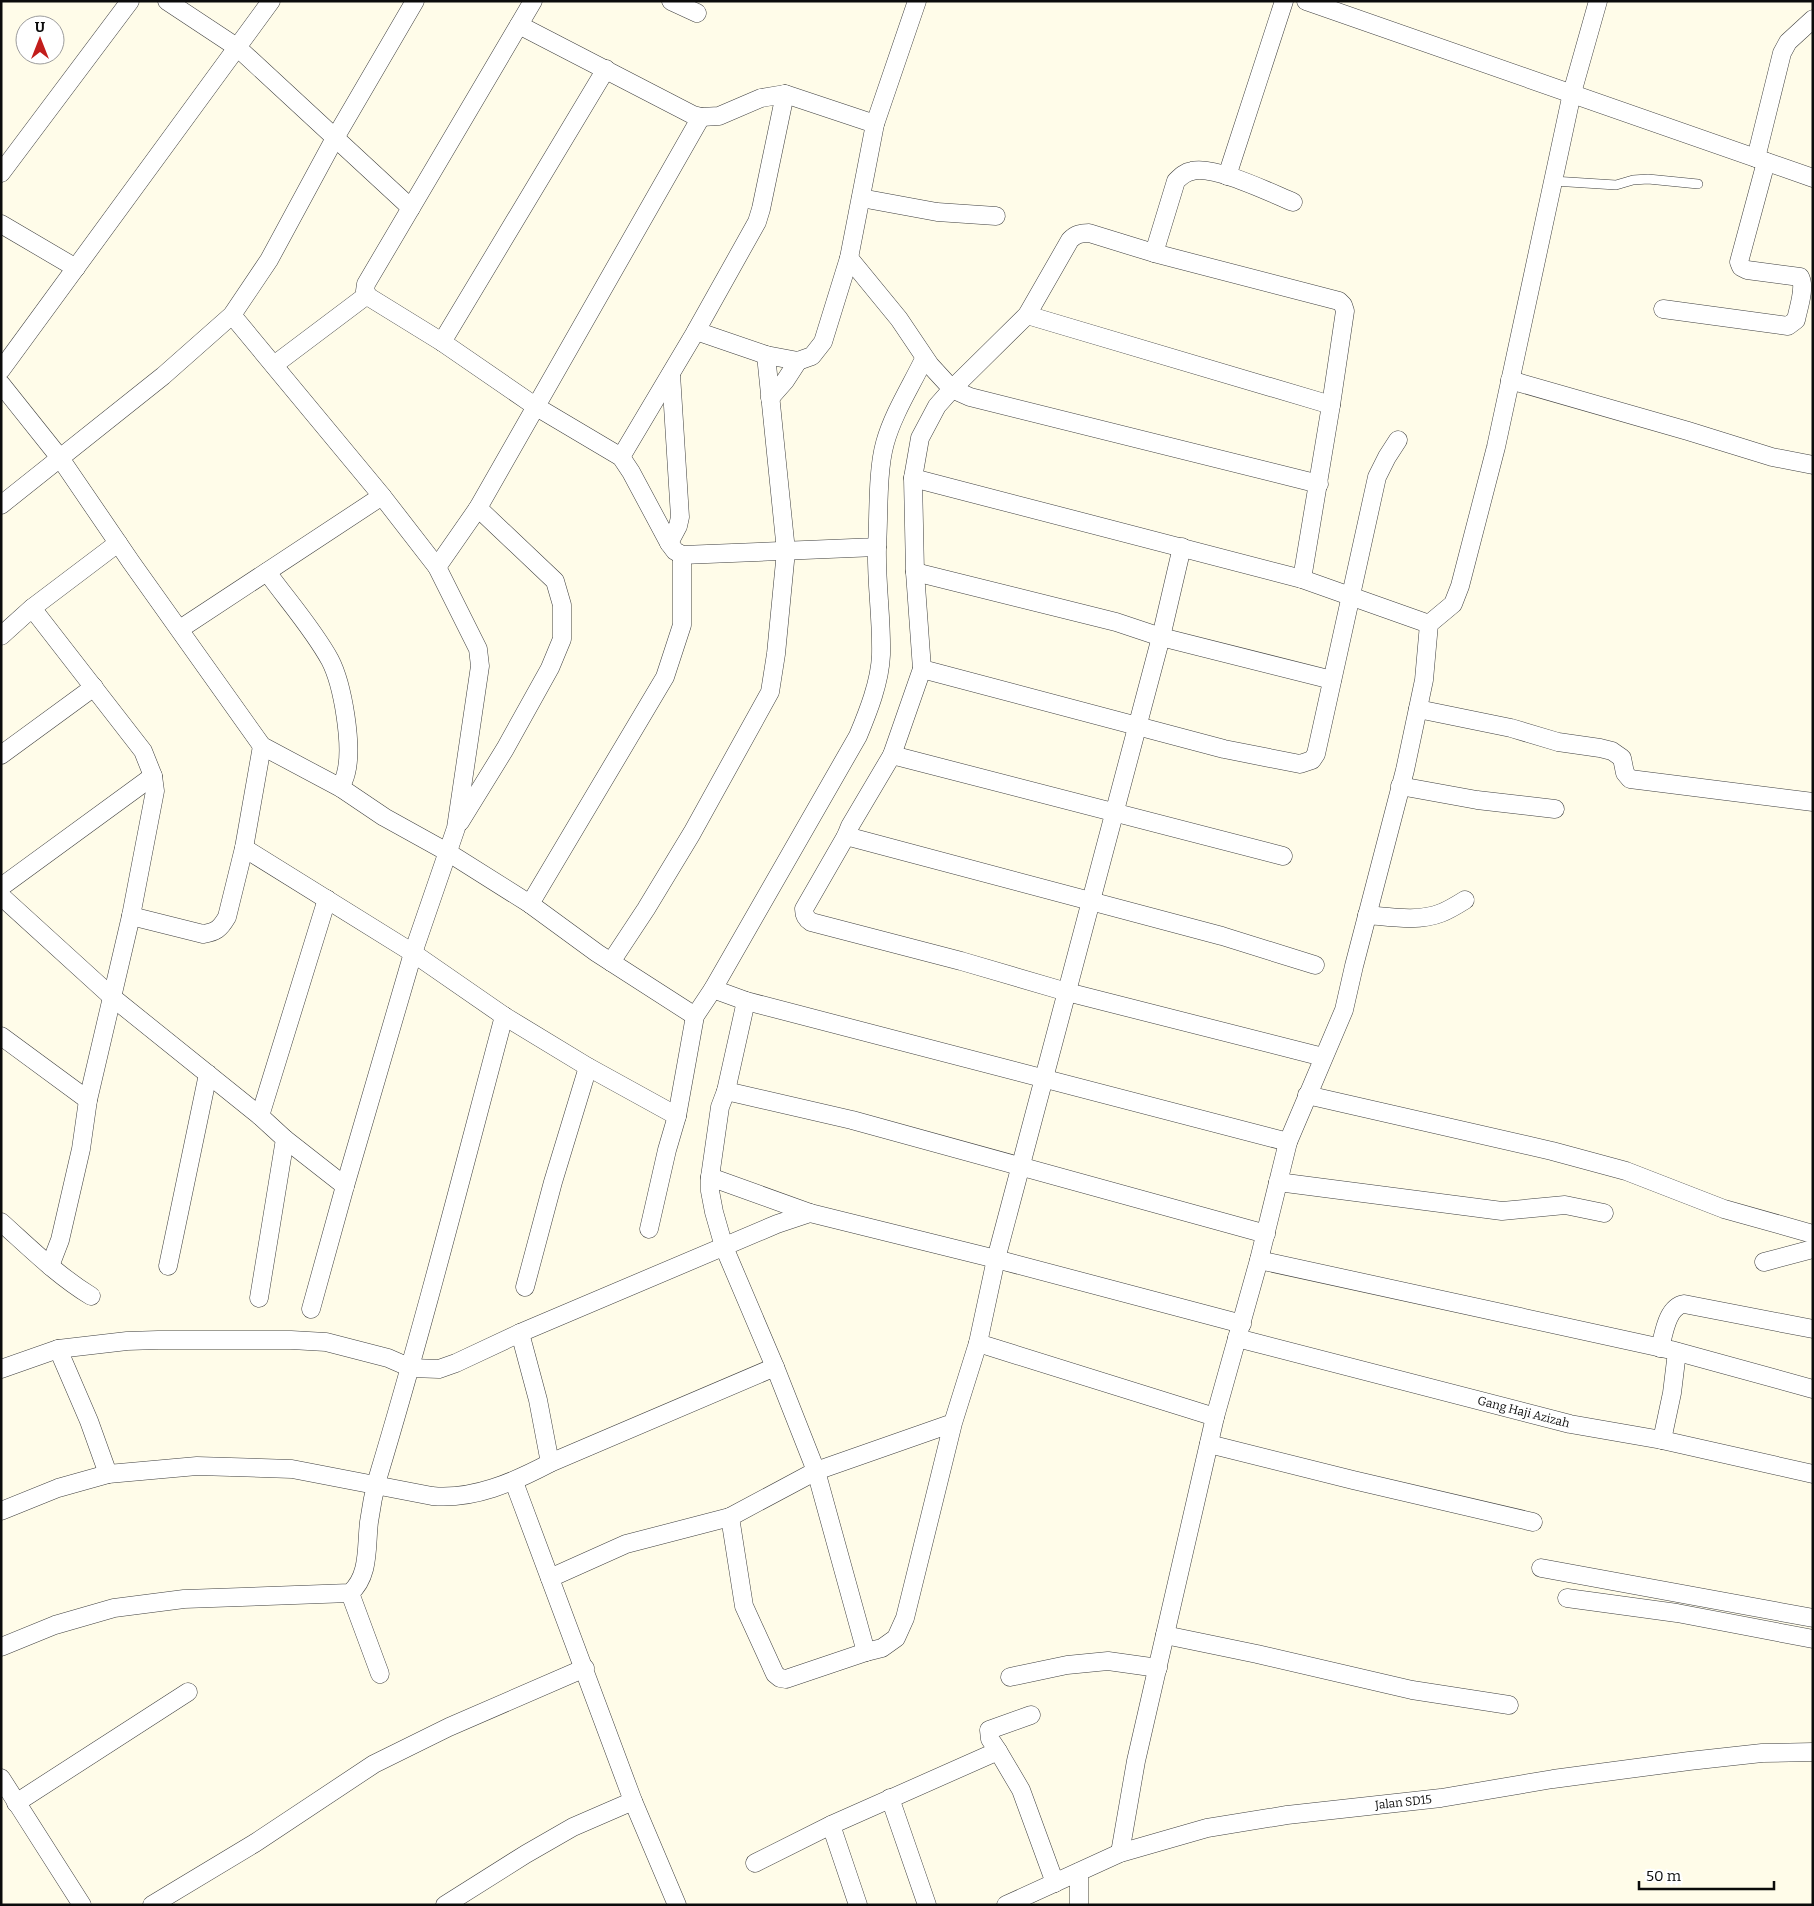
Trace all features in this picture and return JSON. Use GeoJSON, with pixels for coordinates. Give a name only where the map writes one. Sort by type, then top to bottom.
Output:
{"type":"FeatureCollection","features":[{"type":"Feature","properties":{"kind":"street"},"geometry":{"type":"LineString","coordinates":[[1,173],[130,1]]}},
{"type":"Feature","properties":{"kind":"street"},"geometry":{"type":"LineString","coordinates":[[166,1],[238,48],[411,208]]}},
{"type":"Feature","properties":{"kind":"street"},"geometry":{"type":"LineString","coordinates":[[1,370],[238,48],[270,1]]}},
{"type":"Feature","properties":{"kind":"street"},"geometry":{"type":"LineString","coordinates":[[1,505],[163,376],[232,315],[269,260],[335,138],[415,1]]}},
{"type":"Feature","properties":{"kind":"street"},"geometry":{"type":"LineString","coordinates":[[533,1],[366,284],[365,291],[367,296],[442,342],[535,406],[622,457],[669,543],[675,551],[682,555],[877,547]]}},
{"type":"Feature","properties":{"kind":"street"},"geometry":{"type":"LineString","coordinates":[[672,1],[697,13]]}},
{"type":"Feature","properties":{"kind":"street"},"geometry":{"type":"LineString","coordinates":[[696,331],[766,355],[798,361],[812,356],[823,342],[849,258],[876,124],[917,1]]}},
{"type":"Feature","properties":{"kind":"street"},"geometry":{"type":"LineString","coordinates":[[1227,176],[1284,1]]}},
{"type":"Feature","properties":{"kind":"street"},"geometry":{"type":"LineString","coordinates":[[1306,1],[1813,178]]}},
{"type":"Feature","properties":{"kind":"street"},"geometry":{"type":"LineString","coordinates":[[1120,1853],[1136,1761],[1215,1417],[1266,1234],[1288,1142],[1345,1005],[1405,770],[1424,680],[1429,624],[1453,604],[1460,586],[1497,439],[1572,93],[1598,1]]}},
{"type":"Feature","properties":{"kind":"street"},"geometry":{"type":"LineString","coordinates":[[1663,309],[1788,326],[1796,320],[1802,287],[1800,277],[1747,270],[1741,267],[1739,262],[1782,53],[1788,42],[1813,20]]}},
{"type":"Feature","properties":{"kind":"street"},"geometry":{"type":"LineString","coordinates":[[519,25],[693,115],[701,117],[719,116],[760,98],[785,94],[876,124]]}},
{"type":"Feature","properties":{"kind":"street"},"geometry":{"type":"LineString","coordinates":[[442,342],[606,69]]}},
{"type":"Feature","properties":{"kind":"street"},"geometry":{"type":"LineString","coordinates":[[622,457],[757,222],[785,94]]}},
{"type":"Feature","properties":{"kind":"street"},"geometry":{"type":"LineString","coordinates":[[437,567],[478,508],[701,117]]}},
{"type":"Feature","properties":{"kind":"street"},"geometry":{"type":"LineString","coordinates":[[1154,253],[1176,181],[1185,173],[1194,170],[1217,172],[1293,202]]}},
{"type":"Feature","properties":{"kind":"street"},"geometry":{"type":"LineString","coordinates":[[861,198],[938,212],[996,216]]}},
{"type":"Feature","properties":{"kind":"street"},"geometry":{"type":"LineString","coordinates":[[1,224],[76,268]]}},
{"type":"Feature","properties":{"kind":"street"},"geometry":{"type":"LineString","coordinates":[[1302,579],[1332,405],[1345,311],[1343,305],[1339,302],[1154,253],[1090,233],[1074,235],[1027,315],[949,385],[920,438],[912,478],[915,572],[922,669],[892,755],[804,909],[808,920],[1067,992],[1323,1057]]}},
{"type":"Feature","properties":{"kind":"street"},"geometry":{"type":"LineString","coordinates":[[849,258],[899,319],[927,362],[949,385],[970,398],[1318,484]]}},
{"type":"Feature","properties":{"kind":"street"},"geometry":{"type":"LineString","coordinates":[[274,366],[367,296]]}},
{"type":"Feature","properties":{"kind":"street"},"geometry":{"type":"LineString","coordinates":[[232,315],[382,496],[437,567],[478,649],[480,666],[456,828],[414,953],[344,1186],[311,1309]]}},
{"type":"Feature","properties":{"kind":"street"},"geometry":{"type":"LineString","coordinates":[[1027,315],[1332,405]]}},
{"type":"Feature","properties":{"kind":"street"},"geometry":{"type":"LineString","coordinates":[[611,962],[692,833],[770,692],[776,654],[786,551],[766,355]]}},
{"type":"Feature","properties":{"kind":"street"},"geometry":{"type":"LineString","coordinates":[[770,398],[785,381],[798,361]]}},
{"type":"Feature","properties":{"kind":"street"},"geometry":{"type":"LineString","coordinates":[[648,1229],[677,1116],[695,1016],[717,991],[858,736],[871,704],[881,656],[876,569],[881,461],[889,431],[927,362]]}},
{"type":"Feature","properties":{"kind":"street"},"geometry":{"type":"LineString","coordinates":[[669,543],[678,526],[680,517],[670,374]]}},
{"type":"Feature","properties":{"kind":"street"},"geometry":{"type":"LineString","coordinates":[[1510,380],[1772,457],[1813,465]]}},
{"type":"Feature","properties":{"kind":"street"},"geometry":{"type":"LineString","coordinates":[[1,384],[60,458],[262,746],[341,788],[384,817],[449,853],[530,904],[611,962],[695,1016]]}},
{"type":"Feature","properties":{"kind":"street"},"geometry":{"type":"LineString","coordinates":[[922,669],[1136,724],[1224,749],[1300,764],[1312,760],[1316,754],[1377,477],[1398,440]]}},
{"type":"Feature","properties":{"kind":"street"},"geometry":{"type":"LineString","coordinates":[[912,478],[1302,579],[1429,624]]}},
{"type":"Feature","properties":{"kind":"street"},"geometry":{"type":"LineString","coordinates":[[180,629],[382,496]]}},
{"type":"Feature","properties":{"kind":"street"},"geometry":{"type":"LineString","coordinates":[[456,828],[510,741],[550,668],[562,639],[562,605],[555,581],[478,508]]}},
{"type":"Feature","properties":{"kind":"street"},"geometry":{"type":"LineString","coordinates":[[1,636],[32,608],[118,543]]}},
{"type":"Feature","properties":{"kind":"street"},"geometry":{"type":"LineString","coordinates":[[730,1516],[744,1606],[775,1674],[780,1678],[786,1679],[882,1648],[896,1638],[905,1618],[953,1423],[978,1343],[996,1259],[1182,547]]}},
{"type":"Feature","properties":{"kind":"street"},"geometry":{"type":"LineString","coordinates":[[530,904],[665,678],[682,625],[682,555]]}},
{"type":"Feature","properties":{"kind":"street"},"geometry":{"type":"LineString","coordinates":[[267,572],[319,642],[333,668],[348,733],[346,773],[341,788]]}},
{"type":"Feature","properties":{"kind":"street"},"geometry":{"type":"LineString","coordinates":[[915,572],[1116,622],[1160,637],[1332,680]]}},
{"type":"Feature","properties":{"kind":"street"},"geometry":{"type":"LineString","coordinates":[[32,608],[144,751],[153,776],[155,792],[131,916],[88,1100],[81,1149],[60,1240],[50,1266]]}},
{"type":"Feature","properties":{"kind":"street"},"geometry":{"type":"LineString","coordinates":[[1,755],[94,687]]}},
{"type":"Feature","properties":{"kind":"street"},"geometry":{"type":"LineString","coordinates":[[1418,709],[1511,728],[1558,742],[1612,751],[1622,758],[1625,773],[1630,779],[1813,802]]}},
{"type":"Feature","properties":{"kind":"street"},"geometry":{"type":"LineString","coordinates":[[131,916],[203,934],[215,932],[222,926],[227,917],[244,848],[262,746]]}},
{"type":"Feature","properties":{"kind":"street"},"geometry":{"type":"LineString","coordinates":[[892,755],[1283,856]]}},
{"type":"Feature","properties":{"kind":"street"},"geometry":{"type":"LineString","coordinates":[[1,887],[153,776]]}},
{"type":"Feature","properties":{"kind":"street"},"geometry":{"type":"LineString","coordinates":[[1400,786],[1477,800],[1554,809]]}},
{"type":"Feature","properties":{"kind":"street"},"geometry":{"type":"LineString","coordinates":[[846,836],[1222,936],[1315,965]]}},
{"type":"Feature","properties":{"kind":"street"},"geometry":{"type":"LineString","coordinates":[[244,848],[414,953],[504,1016],[588,1067],[677,1116]]}},
{"type":"Feature","properties":{"kind":"street"},"geometry":{"type":"LineString","coordinates":[[1,896],[112,997],[344,1186]]}},
{"type":"Feature","properties":{"kind":"street"},"geometry":{"type":"LineString","coordinates":[[260,1116],[327,899]]}},
{"type":"Feature","properties":{"kind":"street"},"geometry":{"type":"LineString","coordinates":[[1367,915],[1425,918],[1442,913],[1465,900]]}},
{"type":"Feature","properties":{"kind":"street"},"geometry":{"type":"LineString","coordinates":[[717,991],[742,1000],[1288,1142]]}},
{"type":"Feature","properties":{"kind":"street"},"geometry":{"type":"LineString","coordinates":[[742,1000],[726,1091],[720,1107],[710,1177],[710,1191],[724,1247],[775,1367],[816,1471],[866,1652]]}},
{"type":"Feature","properties":{"kind":"street"},"geometry":{"type":"LineString","coordinates":[[1,1647],[55,1625],[114,1608],[184,1598],[350,1593],[356,1588],[363,1574],[376,1484],[418,1343],[504,1016]]}},
{"type":"Feature","properties":{"kind":"street"},"geometry":{"type":"LineString","coordinates":[[1,1036],[88,1100]]}},
{"type":"Feature","properties":{"kind":"street"},"geometry":{"type":"LineString","coordinates":[[525,1287],[552,1182],[588,1067]]}},
{"type":"Feature","properties":{"kind":"street"},"geometry":{"type":"LineString","coordinates":[[168,1266],[208,1074]]}},
{"type":"Feature","properties":{"kind":"street"},"geometry":{"type":"LineString","coordinates":[[726,1091],[852,1120],[1020,1168],[1266,1234]]}},
{"type":"Feature","properties":{"kind":"street"},"geometry":{"type":"LineString","coordinates":[[1307,1095],[1552,1151],[1626,1171],[1724,1209],[1813,1234]]}},
{"type":"Feature","properties":{"kind":"street"},"geometry":{"type":"LineString","coordinates":[[259,1298],[285,1139]]}},
{"type":"Feature","properties":{"kind":"street","name":"Gang Haji Azizah"},"geometry":{"type":"LineString","coordinates":[[710,1177],[810,1213],[996,1259],[1240,1331],[1570,1424],[1662,1440],[1813,1474]]}},
{"type":"Feature","properties":{"kind":"street"},"geometry":{"type":"LineString","coordinates":[[1278,1182],[1502,1211],[1565,1205],[1604,1213]]}},
{"type":"Feature","properties":{"kind":"street"},"geometry":{"type":"LineString","coordinates":[[1,1369],[58,1349],[127,1341],[291,1340],[326,1342],[411,1366],[439,1369],[777,1224],[810,1213]]}},
{"type":"Feature","properties":{"kind":"street"},"geometry":{"type":"LineString","coordinates":[[1,1222],[50,1266],[91,1296]]}},
{"type":"Feature","properties":{"kind":"street"},"geometry":{"type":"LineString","coordinates":[[1764,1262],[1813,1249]]}},
{"type":"Feature","properties":{"kind":"street"},"geometry":{"type":"LineString","coordinates":[[1259,1260],[1660,1348],[1813,1389]]}},
{"type":"Feature","properties":{"kind":"street"},"geometry":{"type":"LineString","coordinates":[[1660,1348],[1670,1314],[1678,1305],[1684,1304],[1813,1329]]}},
{"type":"Feature","properties":{"kind":"street"},"geometry":{"type":"LineString","coordinates":[[520,1333],[538,1400],[550,1463]]}},
{"type":"Feature","properties":{"kind":"street"},"geometry":{"type":"LineString","coordinates":[[978,1343],[1215,1417]]}},
{"type":"Feature","properties":{"kind":"street"},"geometry":{"type":"LineString","coordinates":[[58,1349],[89,1421],[108,1474]]}},
{"type":"Feature","properties":{"kind":"street"},"geometry":{"type":"LineString","coordinates":[[1662,1440],[1672,1393],[1677,1352]]}},
{"type":"Feature","properties":{"kind":"street"},"geometry":{"type":"LineString","coordinates":[[1,1511],[58,1488],[108,1474],[197,1466],[292,1469],[432,1496],[450,1497],[514,1482],[550,1463],[775,1367]]}},
{"type":"Feature","properties":{"kind":"street"},"geometry":{"type":"LineString","coordinates":[[550,1578],[626,1544],[730,1516],[816,1471],[953,1423]]}},
{"type":"Feature","properties":{"kind":"street"},"geometry":{"type":"LineString","coordinates":[[1209,1444],[1532,1522]]}},
{"type":"Feature","properties":{"kind":"street"},"geometry":{"type":"LineString","coordinates":[[514,1482],[634,1801],[677,1905]]}},
{"type":"Feature","properties":{"kind":"street"},"geometry":{"type":"LineString","coordinates":[[1541,1568],[1813,1618]]}},
{"type":"Feature","properties":{"kind":"street"},"geometry":{"type":"LineString","coordinates":[[350,1593],[380,1674]]}},
{"type":"Feature","properties":{"kind":"street"},"geometry":{"type":"LineString","coordinates":[[1567,1598],[1677,1613],[1813,1639]]}},
{"type":"Feature","properties":{"kind":"street"},"geometry":{"type":"LineString","coordinates":[[1165,1635],[1412,1690],[1509,1705]]}},
{"type":"Feature","properties":{"kind":"street"},"geometry":{"type":"LineString","coordinates":[[1010,1677],[1067,1665],[1108,1661],[1158,1668]]}},
{"type":"Feature","properties":{"kind":"street"},"geometry":{"type":"LineString","coordinates":[[152,1905],[254,1843],[374,1764],[449,1727],[585,1668]]}},
{"type":"Feature","properties":{"kind":"street"},"geometry":{"type":"LineString","coordinates":[[16,1803],[188,1692]]}},
{"type":"Feature","properties":{"kind":"street"},"geometry":{"type":"LineString","coordinates":[[1031,1716],[989,1730],[990,1739],[1020,1790],[1055,1883]]}},
{"type":"Feature","properties":{"kind":"street"},"geometry":{"type":"LineString","coordinates":[[755,1863],[831,1825],[998,1751]]}},
{"type":"Feature","properties":{"kind":"street","name":"Jalan SD15"},"geometry":{"type":"LineString","coordinates":[[1006,1905],[1120,1853],[1207,1828],[1287,1815],[1441,1798],[1553,1779],[1689,1761],[1762,1753],[1813,1752]]}},
{"type":"Feature","properties":{"kind":"street"},"geometry":{"type":"LineString","coordinates":[[1,1778],[82,1905]]}},
{"type":"Feature","properties":{"kind":"street"},"geometry":{"type":"LineString","coordinates":[[890,1798],[927,1905]]}},
{"type":"Feature","properties":{"kind":"street"},"geometry":{"type":"LineString","coordinates":[[445,1905],[519,1858],[573,1827],[634,1801]]}},
{"type":"Feature","properties":{"kind":"street"},"geometry":{"type":"LineString","coordinates":[[831,1825],[858,1905]]}},
{"type":"Feature","properties":{"kind":"street"},"geometry":{"type":"LineString","coordinates":[[1079,1872],[1079,1905]]}},
{"type":"Feature","properties":{"kind":"lane"},"geometry":{"type":"LineString","coordinates":[[1553,181],[1616,185],[1633,180],[1648,179],[1698,184]]}}]}
